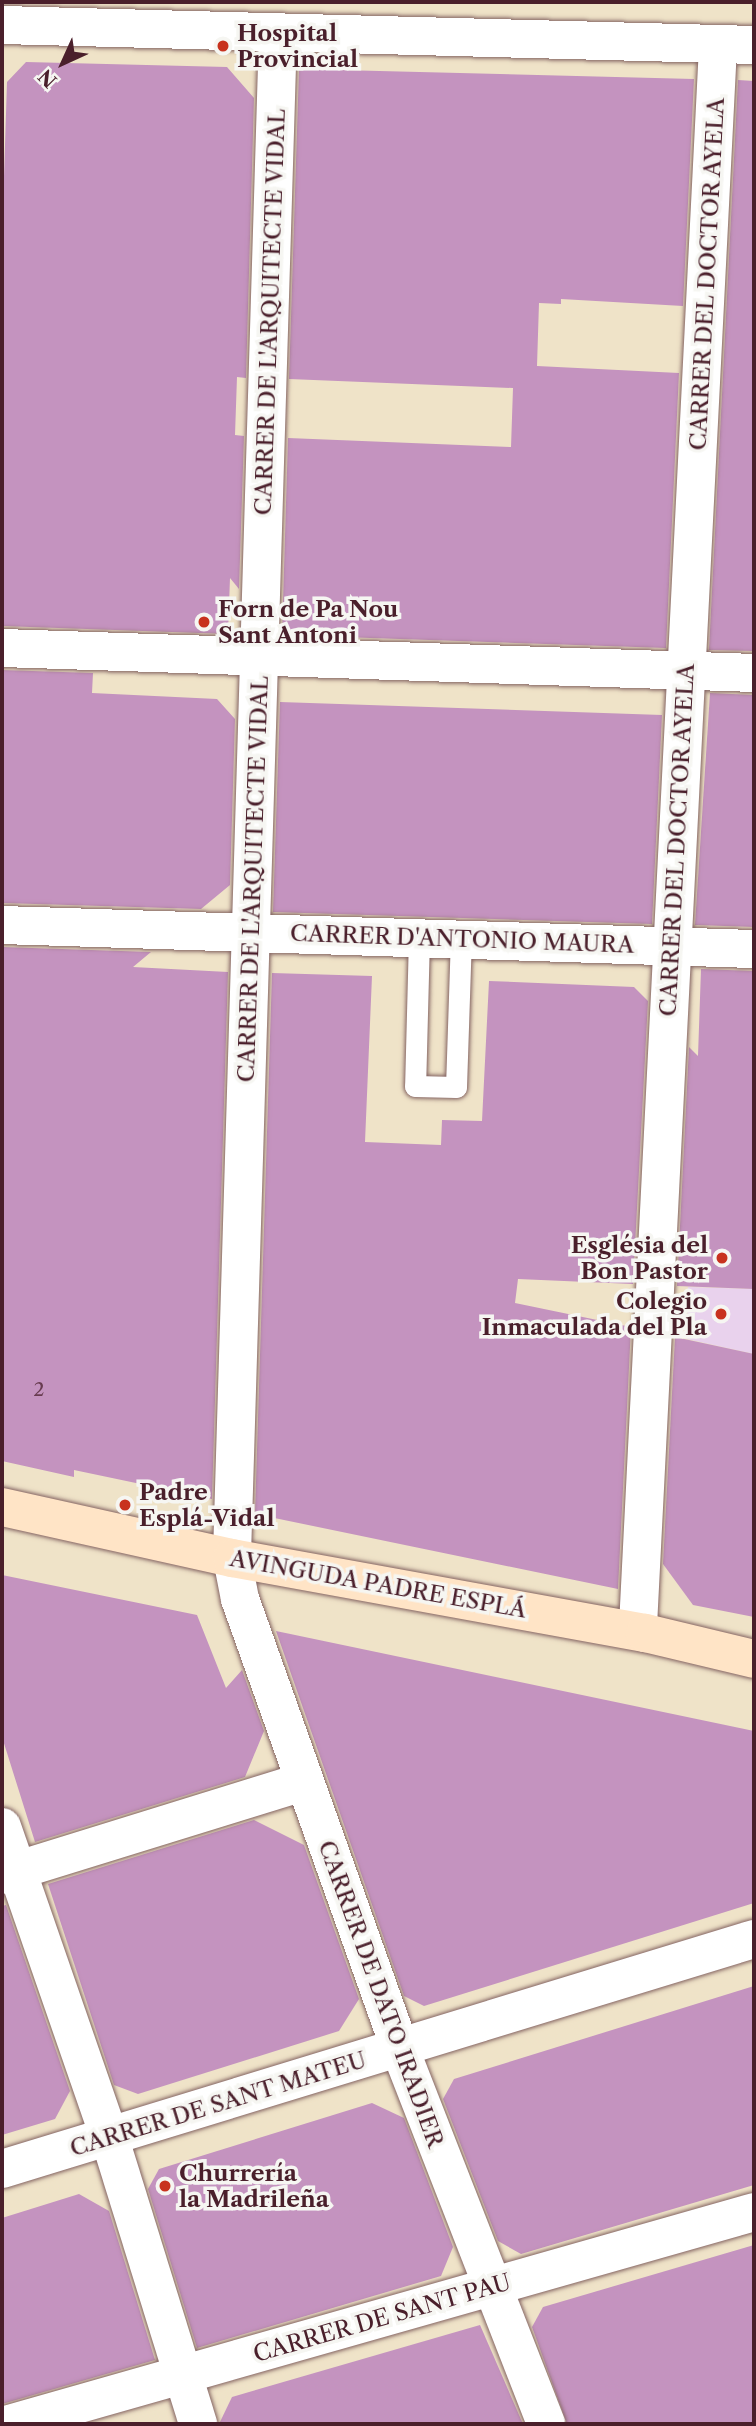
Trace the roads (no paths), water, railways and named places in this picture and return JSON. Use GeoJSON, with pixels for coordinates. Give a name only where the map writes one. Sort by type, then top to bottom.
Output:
{"type":"FeatureCollection","features":[{"type":"Feature","properties":{"kind":"street"},"geometry":{"type":"LineString","coordinates":[[2,26],[736,45]]}},
{"type":"Feature","properties":{"kind":"street","name":"CARRER DE L'ARQUITECTE VIDAL"},"geometry":{"type":"LineString","coordinates":[[232,1558],[278,32]]}},
{"type":"Feature","properties":{"kind":"street","name":"CARRER DEL DOCTOR AYELA"},"geometry":{"type":"LineString","coordinates":[[645,1633],[638,1626],[673,944],[684,670],[736,45]]}},
{"type":"Feature","properties":{"kind":"street"},"geometry":{"type":"LineString","coordinates":[[2,648],[259,654],[754,673]]}},
{"type":"Feature","properties":{"kind":"street","name":"CARRER D'ANTONIO MAURA"},"geometry":{"type":"LineString","coordinates":[[2,925],[673,944],[754,949]]}},
{"type":"Feature","properties":{"kind":"street","name":"AVINGUDA PADRE ESPLÁ"},"geometry":{"type":"LineString","coordinates":[[2,1507],[232,1558],[645,1633],[754,1659]]}},
{"type":"Feature","properties":{"kind":"street","name":"CARRER DE DATO IRADIER"},"geometry":{"type":"LineString","coordinates":[[232,1558],[240,1599],[303,1782],[400,2049],[546,2424]]}},
{"type":"Feature","properties":{"kind":"street"},"geometry":{"type":"LineString","coordinates":[[9,1873],[303,1782]]}},
{"type":"Feature","properties":{"kind":"street"},"geometry":{"type":"LineString","coordinates":[[2,1827],[9,1873],[109,2136],[198,2424]]}},
{"type":"Feature","properties":{"kind":"street","name":"CARRER DE SANT MATEU"},"geometry":{"type":"LineString","coordinates":[[2,2169],[754,1939]]}},
{"type":"Feature","properties":{"kind":"street","name":"CARRER DE SANT PAU"},"geometry":{"type":"LineString","coordinates":[[9,2424],[754,2212]]}},
{"type":"Feature","properties":{"kind":"lane"},"geometry":{"type":"LineString","coordinates":[[419,937],[415,1086],[429,1087],[456,1087],[461,939]]}},
{"type":"Feature","properties":{"kind":"place","name":"Hospital Provincial"},"geometry":{"type":"Point","coordinates":[223,46]}},
{"type":"Feature","properties":{"kind":"place","name":"Forn de Pa Nou Sant Antoni"},"geometry":{"type":"Point","coordinates":[204,622]}},
{"type":"Feature","properties":{"kind":"place","name":"Església del Bon Pastor"},"geometry":{"type":"Point","coordinates":[722,1258]}},
{"type":"Feature","properties":{"kind":"place","name":"Colegio Inmaculada del Pla"},"geometry":{"type":"Point","coordinates":[721,1314]}},
{"type":"Feature","properties":{"kind":"place","name":"Padre Esplá-Vidal"},"geometry":{"type":"Point","coordinates":[125,1505]}},
{"type":"Feature","properties":{"kind":"place","name":"Churrería la Madrileña"},"geometry":{"type":"Point","coordinates":[165,2186]}}]}
